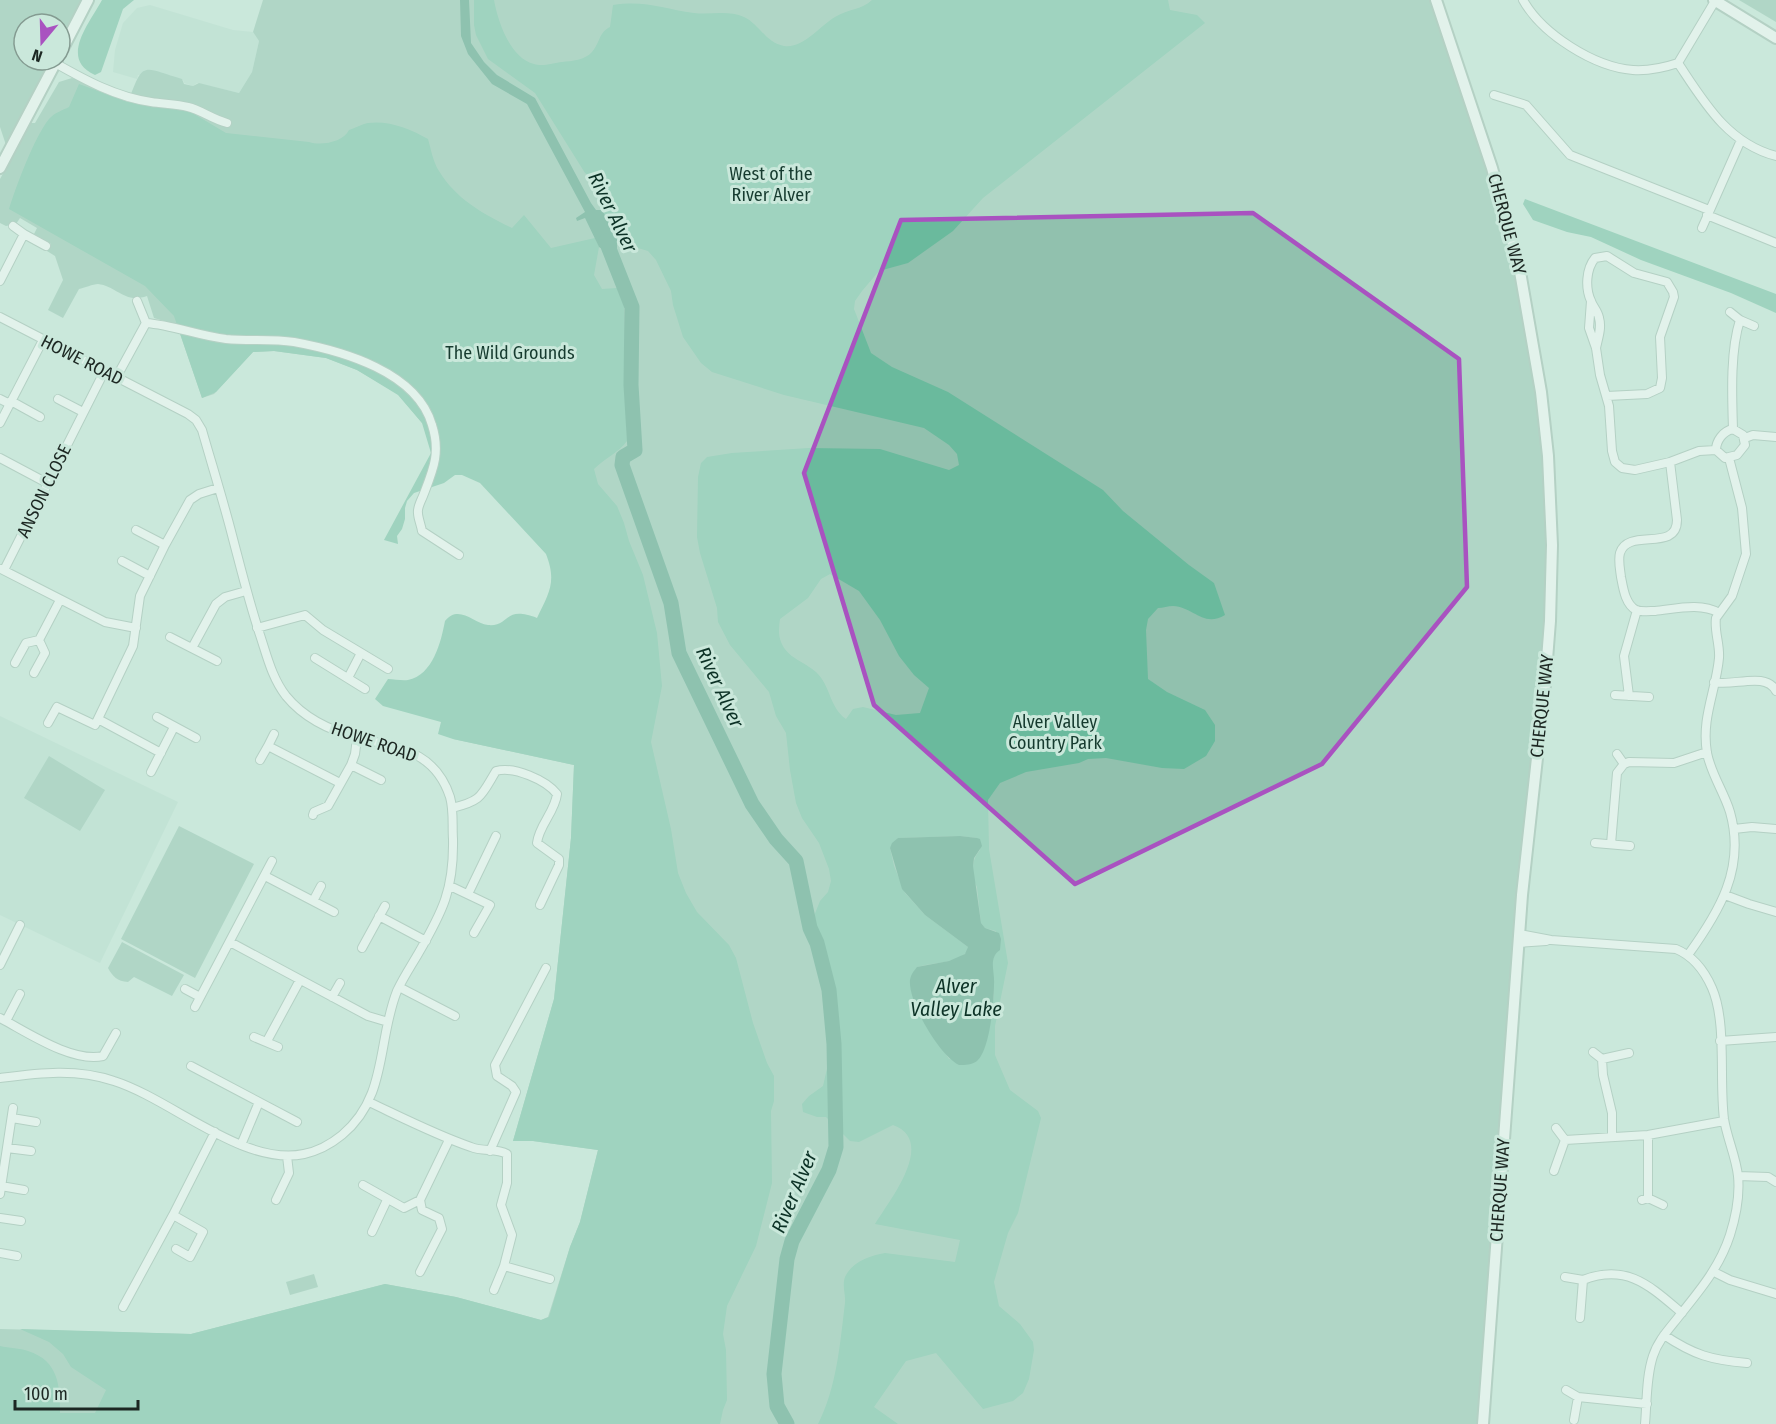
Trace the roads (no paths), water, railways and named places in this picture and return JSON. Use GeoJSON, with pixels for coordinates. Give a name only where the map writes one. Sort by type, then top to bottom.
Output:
{"type":"FeatureCollection","features":[{"type":"Feature","properties":{"kind":"street"},"geometry":{"type":"LineString","coordinates":[[72,30],[88,0]]}},
{"type":"Feature","properties":{"kind":"street","name":"CHERQUE WAY"},"geometry":{"type":"LineString","coordinates":[[1436,0],[1492,168],[1519,266],[1541,392],[1548,456],[1551,545],[1550,621],[1519,938],[1483,1424]]}},
{"type":"Feature","properties":{"kind":"street"},"geometry":{"type":"LineString","coordinates":[[1523,0],[1556,36],[1579,52],[1612,66],[1632,70],[1664,68],[1678,63],[1714,1],[1776,38]]}},
{"type":"Feature","properties":{"kind":"street"},"geometry":{"type":"LineString","coordinates":[[1678,63],[1713,115],[1741,140],[1776,156]]}},
{"type":"Feature","properties":{"kind":"street"},"geometry":{"type":"LineString","coordinates":[[72,70],[86,81],[125,96],[192,108],[213,119],[227,123]]}},
{"type":"Feature","properties":{"kind":"street"},"geometry":{"type":"LineString","coordinates":[[0,168],[50,72]]}},
{"type":"Feature","properties":{"kind":"street"},"geometry":{"type":"LineString","coordinates":[[1494,94],[1526,105],[1570,155],[1776,243]]}},
{"type":"Feature","properties":{"kind":"street"},"geometry":{"type":"LineString","coordinates":[[1702,228],[1741,140]]}},
{"type":"Feature","properties":{"kind":"street"},"geometry":{"type":"LineString","coordinates":[[13,226],[46,246]]}},
{"type":"Feature","properties":{"kind":"street"},"geometry":{"type":"LineString","coordinates":[[0,281],[24,234]]}},
{"type":"Feature","properties":{"kind":"street"},"geometry":{"type":"LineString","coordinates":[[1607,396],[1647,394],[1660,388],[1662,378],[1660,337],[1672,303],[1673,292],[1666,282],[1634,273],[1607,256],[1600,256],[1592,261],[1587,274],[1591,301],[1597,311],[1600,325],[1596,348],[1600,375],[1607,396],[1615,462],[1622,468],[1635,470],[1670,462],[1699,451],[1716,450]]}},
{"type":"Feature","properties":{"kind":"street"},"geometry":{"type":"LineString","coordinates":[[137,301],[146,323]]}},
{"type":"Feature","properties":{"kind":"street"},"geometry":{"type":"LineString","coordinates":[[1730,312],[1740,321],[1754,326]]}},
{"type":"Feature","properties":{"kind":"street","name":"HOWE ROAD"},"geometry":{"type":"LineString","coordinates":[[0,317],[196,420],[202,430],[246,591],[271,671],[287,697],[313,719],[357,738],[408,750],[424,759],[435,769],[443,780],[452,808],[453,861],[450,886],[444,906],[399,987],[388,1022],[379,1072],[369,1102],[358,1119],[336,1140],[320,1149],[287,1156],[241,1145],[133,1087],[96,1075],[50,1072],[0,1078]]}},
{"type":"Feature","properties":{"kind":"street"},"geometry":{"type":"LineString","coordinates":[[1733,429],[1733,365],[1740,321]]}},
{"type":"Feature","properties":{"kind":"street"},"geometry":{"type":"LineString","coordinates":[[116,378],[146,323]]}},
{"type":"Feature","properties":{"kind":"street"},"geometry":{"type":"LineString","coordinates":[[146,323],[225,339],[292,342],[338,352],[373,364],[398,380],[427,411],[435,438],[436,460],[417,512],[422,531],[459,555]]}},
{"type":"Feature","properties":{"kind":"street"},"geometry":{"type":"LineString","coordinates":[[0,423],[43,339]]}},
{"type":"Feature","properties":{"kind":"street","name":"ANSON CLOSE"},"geometry":{"type":"LineString","coordinates":[[2,569],[104,372]]}},
{"type":"Feature","properties":{"kind":"street"},"geometry":{"type":"LineString","coordinates":[[0,399],[40,417]]}},
{"type":"Feature","properties":{"kind":"street"},"geometry":{"type":"LineString","coordinates":[[58,399],[83,412]]}},
{"type":"Feature","properties":{"kind":"street"},"geometry":{"type":"LineString","coordinates":[[1733,429],[1740,432],[1744,438],[1743,449],[1729,458],[1722,457],[1716,450],[1721,436],[1727,430],[1733,429]]}},
{"type":"Feature","properties":{"kind":"street"},"geometry":{"type":"LineString","coordinates":[[1744,438],[1753,435],[1776,437]]}},
{"type":"Feature","properties":{"kind":"street"},"geometry":{"type":"LineString","coordinates":[[0,458],[47,483]]}},
{"type":"Feature","properties":{"kind":"street"},"geometry":{"type":"LineString","coordinates":[[1688,955],[1712,922],[1725,895],[1734,856],[1734,829],[1727,802],[1711,767],[1707,752],[1706,723],[1719,661],[1715,624],[1719,613],[1732,596],[1746,554],[1742,508],[1729,458]]}},
{"type":"Feature","properties":{"kind":"street"},"geometry":{"type":"LineString","coordinates":[[1670,462],[1677,519],[1676,529],[1668,536],[1629,543],[1624,546],[1619,556],[1623,589],[1630,604],[1636,610],[1704,607],[1719,613]]}},
{"type":"Feature","properties":{"kind":"street"},"geometry":{"type":"LineString","coordinates":[[48,723],[57,706],[95,725],[133,646],[140,596],[165,545],[190,500],[199,494],[218,488]]}},
{"type":"Feature","properties":{"kind":"street"},"geometry":{"type":"LineString","coordinates":[[136,530],[165,545]]}},
{"type":"Feature","properties":{"kind":"street"},"geometry":{"type":"LineString","coordinates":[[122,561],[150,576]]}},
{"type":"Feature","properties":{"kind":"street"},"geometry":{"type":"LineString","coordinates":[[2,569],[94,617],[111,624],[136,628]]}},
{"type":"Feature","properties":{"kind":"street"},"geometry":{"type":"LineString","coordinates":[[192,648],[216,604],[225,597],[246,591]]}},
{"type":"Feature","properties":{"kind":"street"},"geometry":{"type":"LineString","coordinates":[[15,663],[26,643],[39,640],[60,600]]}},
{"type":"Feature","properties":{"kind":"street"},"geometry":{"type":"LineString","coordinates":[[1629,696],[1624,656],[1636,610]]}},
{"type":"Feature","properties":{"kind":"street"},"geometry":{"type":"LineString","coordinates":[[257,628],[305,615],[323,630],[388,669]]}},
{"type":"Feature","properties":{"kind":"street"},"geometry":{"type":"LineString","coordinates":[[170,637],[217,661]]}},
{"type":"Feature","properties":{"kind":"street"},"geometry":{"type":"LineString","coordinates":[[34,673],[45,653],[39,640]]}},
{"type":"Feature","properties":{"kind":"street"},"geometry":{"type":"LineString","coordinates":[[348,678],[361,654]]}},
{"type":"Feature","properties":{"kind":"street"},"geometry":{"type":"LineString","coordinates":[[315,658],[365,689]]}},
{"type":"Feature","properties":{"kind":"street"},"geometry":{"type":"LineString","coordinates":[[1714,682],[1766,681],[1773,685],[1776,691]]}},
{"type":"Feature","properties":{"kind":"street"},"geometry":{"type":"LineString","coordinates":[[1616,695],[1649,697]]}},
{"type":"Feature","properties":{"kind":"street"},"geometry":{"type":"LineString","coordinates":[[157,717],[196,738]]}},
{"type":"Feature","properties":{"kind":"street"},"geometry":{"type":"LineString","coordinates":[[98,719],[161,753]]}},
{"type":"Feature","properties":{"kind":"street"},"geometry":{"type":"LineString","coordinates":[[151,772],[174,727]]}},
{"type":"Feature","properties":{"kind":"street"},"geometry":{"type":"LineString","coordinates":[[260,760],[274,734]]}},
{"type":"Feature","properties":{"kind":"street"},"geometry":{"type":"LineString","coordinates":[[313,815],[314,812],[328,806],[351,765],[357,738]]}},
{"type":"Feature","properties":{"kind":"street"},"geometry":{"type":"LineString","coordinates":[[268,746],[340,783]]}},
{"type":"Feature","properties":{"kind":"street"},"geometry":{"type":"LineString","coordinates":[[1611,844],[1617,773],[1624,764],[1629,762],[1674,763],[1707,752]]}},
{"type":"Feature","properties":{"kind":"street"},"geometry":{"type":"LineString","coordinates":[[1617,754],[1624,764]]}},
{"type":"Feature","properties":{"kind":"street"},"geometry":{"type":"LineString","coordinates":[[351,765],[381,780]]}},
{"type":"Feature","properties":{"kind":"street"},"geometry":{"type":"LineString","coordinates":[[452,808],[473,803],[482,794],[496,771],[503,769],[513,769],[552,787],[557,794],[556,802],[538,836],[537,843],[559,859],[560,865],[540,905]]}},
{"type":"Feature","properties":{"kind":"street"},"geometry":{"type":"LineString","coordinates":[[1734,829],[1752,827],[1776,829]]}},
{"type":"Feature","properties":{"kind":"street"},"geometry":{"type":"LineString","coordinates":[[468,894],[496,836]]}},
{"type":"Feature","properties":{"kind":"street"},"geometry":{"type":"LineString","coordinates":[[1595,843],[1630,846]]}},
{"type":"Feature","properties":{"kind":"street"},"geometry":{"type":"LineString","coordinates":[[195,1007],[272,861]]}},
{"type":"Feature","properties":{"kind":"street"},"geometry":{"type":"LineString","coordinates":[[265,876],[334,912]]}},
{"type":"Feature","properties":{"kind":"street"},"geometry":{"type":"LineString","coordinates":[[313,901],[321,886]]}},
{"type":"Feature","properties":{"kind":"street"},"geometry":{"type":"LineString","coordinates":[[450,886],[490,904],[474,933]]}},
{"type":"Feature","properties":{"kind":"street"},"geometry":{"type":"LineString","coordinates":[[1725,895],[1776,912]]}},
{"type":"Feature","properties":{"kind":"street"},"geometry":{"type":"LineString","coordinates":[[362,948],[385,906]]}},
{"type":"Feature","properties":{"kind":"street"},"geometry":{"type":"LineString","coordinates":[[379,916],[426,941]]}},
{"type":"Feature","properties":{"kind":"street"},"geometry":{"type":"LineString","coordinates":[[0,964],[20,925]]}},
{"type":"Feature","properties":{"kind":"street"},"geometry":{"type":"LineString","coordinates":[[1519,938],[1534,935],[1551,940],[1669,948],[1688,955],[1698,965],[1712,987],[1718,1010],[1724,1121],[1738,1176],[1736,1213],[1725,1251],[1714,1272],[1664,1335],[1653,1356],[1645,1424]]}},
{"type":"Feature","properties":{"kind":"street"},"geometry":{"type":"LineString","coordinates":[[230,942],[368,1016],[388,1022]]}},
{"type":"Feature","properties":{"kind":"street"},"geometry":{"type":"LineString","coordinates":[[490,1151],[516,1092],[512,1086],[497,1076],[495,1065],[546,968]]}},
{"type":"Feature","properties":{"kind":"street"},"geometry":{"type":"LineString","coordinates":[[267,1041],[300,980]]}},
{"type":"Feature","properties":{"kind":"street"},"geometry":{"type":"LineString","coordinates":[[332,997],[340,982]]}},
{"type":"Feature","properties":{"kind":"street"},"geometry":{"type":"LineString","coordinates":[[399,987],[455,1016]]}},
{"type":"Feature","properties":{"kind":"street"},"geometry":{"type":"LineString","coordinates":[[185,989],[200,997]]}},
{"type":"Feature","properties":{"kind":"street"},"geometry":{"type":"LineString","coordinates":[[20,994],[3,1020],[61,1050],[90,1057],[103,1056],[116,1032]]}},
{"type":"Feature","properties":{"kind":"street"},"geometry":{"type":"LineString","coordinates":[[254,1037],[278,1047]]}},
{"type":"Feature","properties":{"kind":"street"},"geometry":{"type":"LineString","coordinates":[[1720,1041],[1776,1037]]}},
{"type":"Feature","properties":{"kind":"street"},"geometry":{"type":"LineString","coordinates":[[1593,1052],[1602,1059],[1603,1075],[1612,1113],[1612,1137]]}},
{"type":"Feature","properties":{"kind":"street"},"geometry":{"type":"LineString","coordinates":[[1602,1059],[1629,1053]]}},
{"type":"Feature","properties":{"kind":"street"},"geometry":{"type":"LineString","coordinates":[[191,1066],[297,1122]]}},
{"type":"Feature","properties":{"kind":"street"},"geometry":{"type":"LineString","coordinates":[[241,1145],[259,1101]]}},
{"type":"Feature","properties":{"kind":"street"},"geometry":{"type":"LineString","coordinates":[[369,1102],[449,1140],[477,1149],[501,1150],[507,1154],[507,1183],[501,1205],[512,1235],[504,1266],[494,1290]]}},
{"type":"Feature","properties":{"kind":"street"},"geometry":{"type":"LineString","coordinates":[[13,1108],[1,1190],[24,1190]]}},
{"type":"Feature","properties":{"kind":"street"},"geometry":{"type":"LineString","coordinates":[[12,1118],[36,1122]]}},
{"type":"Feature","properties":{"kind":"street"},"geometry":{"type":"LineString","coordinates":[[1565,1140],[1648,1135],[1724,1121]]}},
{"type":"Feature","properties":{"kind":"street"},"geometry":{"type":"LineString","coordinates":[[1556,1128],[1565,1140]]}},
{"type":"Feature","properties":{"kind":"street"},"geometry":{"type":"LineString","coordinates":[[123,1307],[215,1132]]}},
{"type":"Feature","properties":{"kind":"street"},"geometry":{"type":"LineString","coordinates":[[1648,1135],[1645,1199],[1663,1205]]}},
{"type":"Feature","properties":{"kind":"street"},"geometry":{"type":"LineString","coordinates":[[420,1272],[442,1229],[439,1218],[422,1210],[420,1200],[449,1140]]}},
{"type":"Feature","properties":{"kind":"street"},"geometry":{"type":"LineString","coordinates":[[1554,1171],[1565,1140]]}},
{"type":"Feature","properties":{"kind":"street"},"geometry":{"type":"LineString","coordinates":[[7,1148],[31,1151]]}},
{"type":"Feature","properties":{"kind":"street"},"geometry":{"type":"LineString","coordinates":[[276,1200],[289,1173],[287,1156]]}},
{"type":"Feature","properties":{"kind":"street"},"geometry":{"type":"LineString","coordinates":[[1738,1176],[1768,1177],[1776,1182]]}},
{"type":"Feature","properties":{"kind":"street"},"geometry":{"type":"LineString","coordinates":[[363,1185],[404,1208],[420,1200]]}},
{"type":"Feature","properties":{"kind":"street"},"geometry":{"type":"LineString","coordinates":[[372,1232],[387,1200]]}},
{"type":"Feature","properties":{"kind":"street"},"geometry":{"type":"LineString","coordinates":[[173,1215],[203,1232],[190,1257],[176,1249]]}},
{"type":"Feature","properties":{"kind":"street"},"geometry":{"type":"LineString","coordinates":[[0,1218],[21,1221]]}},
{"type":"Feature","properties":{"kind":"street"},"geometry":{"type":"LineString","coordinates":[[0,1253],[17,1256]]}},
{"type":"Feature","properties":{"kind":"street"},"geometry":{"type":"LineString","coordinates":[[504,1266],[550,1279]]}},
{"type":"Feature","properties":{"kind":"street"},"geometry":{"type":"LineString","coordinates":[[1714,1272],[1730,1280],[1776,1294]]}},
{"type":"Feature","properties":{"kind":"street"},"geometry":{"type":"LineString","coordinates":[[1565,1277],[1582,1280],[1595,1275],[1609,1274],[1632,1277],[1652,1287],[1682,1313]]}},
{"type":"Feature","properties":{"kind":"street"},"geometry":{"type":"LineString","coordinates":[[1580,1318],[1582,1280]]}},
{"type":"Feature","properties":{"kind":"street"},"geometry":{"type":"LineString","coordinates":[[1664,1335],[1702,1356],[1746,1363]]}},
{"type":"Feature","properties":{"kind":"street"},"geometry":{"type":"LineString","coordinates":[[1566,1390],[1578,1397],[1647,1404]]}},
{"type":"Feature","properties":{"kind":"street"},"geometry":{"type":"LineString","coordinates":[[1574,1420],[1578,1397]]}},
{"type":"Feature","properties":{"kind":"water"},"geometry":{"type":"Polygon","coordinates":[[[460,0],[469,0],[471,43],[484,62],[497,75],[535,98],[591,203],[596,210],[602,210],[617,237],[617,256],[610,260],[604,250],[599,247],[585,218],[577,221],[576,218],[585,212],[527,104],[492,84],[468,54],[461,36],[460,0]]]}},
{"type":"Feature","properties":{"kind":"water","name":"Alver Valley Lake"},"geometry":{"type":"Polygon","coordinates":[[[960,836],[980,839],[982,846],[974,858],[973,866],[981,923],[985,928],[999,933],[1001,939],[1000,950],[993,961],[993,1002],[985,1047],[977,1061],[959,1065],[943,1051],[926,1027],[914,1001],[910,980],[917,967],[949,961],[965,954],[968,947],[925,915],[902,889],[890,848],[898,838],[960,836]]]}},
{"type":"Feature","properties":{"kind":"waterway","name":"River Alver"},"geometry":{"type":"LineString","coordinates":[[606,241],[632,307],[631,385],[635,450],[623,457],[622,465],[671,603],[679,653],[752,804],[776,839],[796,861],[810,928],[817,943],[829,990],[834,1044],[836,1147],[829,1170],[792,1241],[787,1259],[774,1374],[777,1406],[787,1424]]}},
{"type":"Feature","properties":{"kind":"park label","name":"West of the River Alver"},"geometry":{"type":"Point","coordinates":[771,184]}},
{"type":"Feature","properties":{"kind":"park label","name":"The Wild Grounds"},"geometry":{"type":"Point","coordinates":[510,353]}},
{"type":"Feature","properties":{"kind":"park label","name":"Alver Valley Country Park"},"geometry":{"type":"Point","coordinates":[1055,732]}}]}
